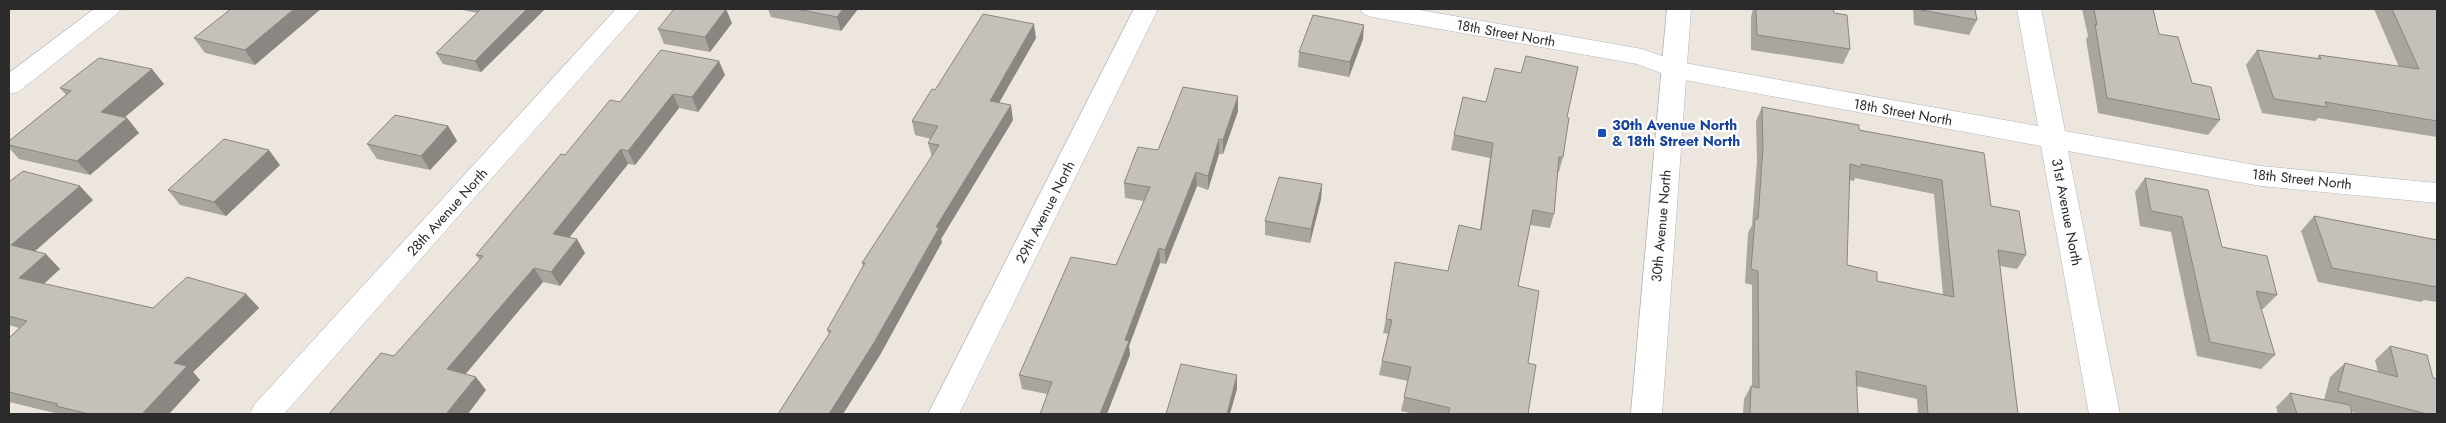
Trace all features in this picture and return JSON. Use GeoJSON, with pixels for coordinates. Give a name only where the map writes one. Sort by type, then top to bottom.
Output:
{"type":"FeatureCollection","features":[{"type":"Feature","properties":{"kind":"street"},"geometry":{"type":"LineString","coordinates":[[9,86],[109,9]]}},
{"type":"Feature","properties":{"kind":"street","name":"28th Avenue North"},"geometry":{"type":"LineString","coordinates":[[265,414],[629,9]]}},
{"type":"Feature","properties":{"kind":"street","name":"29th Avenue North"},"geometry":{"type":"LineString","coordinates":[[943,414],[1146,9]]}},
{"type":"Feature","properties":{"kind":"street","name":"18th Street North"},"geometry":{"type":"LineString","coordinates":[[1372,9],[1642,57],[1674,70],[2053,140],[2261,176],[2437,193]]}},
{"type":"Feature","properties":{"kind":"street","name":"30th Avenue North"},"geometry":{"type":"LineString","coordinates":[[1646,414],[1679,9]]}},
{"type":"Feature","properties":{"kind":"street","name":"31st Avenue North"},"geometry":{"type":"LineString","coordinates":[[2029,9],[2104,414]]}},
{"type":"Feature","properties":{"kind":"building"},"geometry":{"type":"Polygon","coordinates":[[[231,9],[294,9],[245,50],[194,38],[231,9]]]}},
{"type":"Feature","properties":{"kind":"building"},"geometry":{"type":"Polygon","coordinates":[[[481,9],[527,9],[475,61],[436,53],[481,9]]]}},
{"type":"Feature","properties":{"kind":"building"},"geometry":{"type":"Polygon","coordinates":[[[674,9],[726,9],[705,37],[658,29],[674,9]]]}},
{"type":"Feature","properties":{"kind":"building"},"geometry":{"type":"Polygon","coordinates":[[[797,9],[843,9],[837,17],[797,9]]]}},
{"type":"Feature","properties":{"kind":"building"},"geometry":{"type":"Polygon","coordinates":[[[1756,9],[1833,9],[1834,13],[1847,15],[1850,49],[1757,35],[1756,9]]]}},
{"type":"Feature","properties":{"kind":"building"},"geometry":{"type":"Polygon","coordinates":[[[1975,9],[1977,20],[1921,10],[1975,9]]]}},
{"type":"Feature","properties":{"kind":"building"},"geometry":{"type":"Polygon","coordinates":[[[2094,9],[2153,9],[2159,34],[2178,37],[2192,83],[2211,87],[2220,120],[2107,98],[2094,9]]]}},
{"type":"Feature","properties":{"kind":"building"},"geometry":{"type":"Polygon","coordinates":[[[2392,9],[2437,9],[2437,121],[2325,102],[2327,107],[2274,99],[2257,50],[2321,59],[2319,55],[2419,69],[2392,9]]]}},
{"type":"Feature","properties":{"kind":"building"},"geometry":{"type":"Polygon","coordinates":[[[983,14],[1034,24],[990,101],[1011,105],[936,227],[939,228],[875,341],[829,414],[778,414],[831,331],[827,330],[865,263],[862,263],[939,145],[928,143],[938,126],[912,121],[932,89],[935,90],[983,14]]]}},
{"type":"Feature","properties":{"kind":"building"},"geometry":{"type":"Polygon","coordinates":[[[1313,15],[1364,25],[1350,62],[1299,52],[1313,15]]]}},
{"type":"Feature","properties":{"kind":"building"},"geometry":{"type":"Polygon","coordinates":[[[661,50],[719,61],[692,97],[673,94],[628,151],[621,149],[553,234],[577,239],[551,272],[534,268],[447,369],[476,377],[446,414],[329,414],[381,353],[394,356],[483,256],[476,255],[561,154],[565,155],[610,100],[620,102],[661,50]]]}},
{"type":"Feature","properties":{"kind":"building"},"geometry":{"type":"Polygon","coordinates":[[[1526,56],[1578,67],[1567,117],[1569,118],[1563,157],[1559,157],[1554,214],[1533,210],[1518,286],[1539,291],[1528,363],[1536,365],[1528,414],[1448,414],[1450,408],[1404,397],[1411,367],[1382,361],[1392,320],[1386,319],[1395,262],[1448,271],[1459,225],[1481,230],[1493,143],[1454,135],[1463,97],[1486,102],[1495,68],[1521,73],[1526,56]]]}},
{"type":"Feature","properties":{"kind":"building"},"geometry":{"type":"Polygon","coordinates":[[[99,58],[152,69],[101,112],[127,118],[77,161],[9,145],[9,141],[71,91],[60,88],[99,58]]]}},
{"type":"Feature","properties":{"kind":"building"},"geometry":{"type":"Polygon","coordinates":[[[1183,87],[1238,96],[1223,140],[1219,139],[1208,176],[1196,172],[1165,250],[1159,248],[1125,340],[1129,341],[1100,414],[1040,414],[1052,382],[1019,375],[1071,257],[1116,265],[1150,187],[1124,183],[1138,147],[1158,150],[1183,87]]]}},
{"type":"Feature","properties":{"kind":"building"},"geometry":{"type":"Polygon","coordinates":[[[1762,107],[1859,125],[1859,130],[1984,153],[1991,206],[2019,211],[2026,255],[1998,250],[2018,414],[1928,414],[1926,386],[1856,371],[1858,414],[1750,414],[1751,386],[1759,388],[1758,271],[1751,269],[1755,219],[1758,219],[1763,147],[1762,107]],[[1850,164],[1847,265],[1877,272],[1877,281],[1954,297],[1942,180],[1861,164],[1861,167],[1850,164]]]}},
{"type":"Feature","properties":{"kind":"building"},"geometry":{"type":"Polygon","coordinates":[[[395,115],[448,126],[421,156],[367,144],[395,115]]]}},
{"type":"Feature","properties":{"kind":"building"},"geometry":{"type":"Polygon","coordinates":[[[224,139],[269,150],[214,202],[168,190],[224,139]]]}},
{"type":"Feature","properties":{"kind":"building"},"geometry":{"type":"Polygon","coordinates":[[[23,171],[80,186],[11,245],[46,254],[19,278],[153,308],[187,277],[246,294],[174,363],[187,366],[142,414],[89,414],[9,392],[9,338],[27,321],[9,316],[9,182],[23,171]]]}},
{"type":"Feature","properties":{"kind":"building"},"geometry":{"type":"Polygon","coordinates":[[[1279,177],[1322,184],[1311,229],[1265,221],[1279,177]]]}},
{"type":"Feature","properties":{"kind":"building"},"geometry":{"type":"Polygon","coordinates":[[[2145,178],[2208,190],[2222,247],[2267,256],[2277,295],[2256,291],[2275,355],[2210,342],[2182,217],[2151,211],[2145,178]]]}},
{"type":"Feature","properties":{"kind":"building"},"geometry":{"type":"Polygon","coordinates":[[[2314,216],[2437,240],[2437,287],[2332,268],[2314,216]]]}},
{"type":"Feature","properties":{"kind":"building"},"geometry":{"type":"Polygon","coordinates":[[[2390,346],[2427,355],[2433,378],[2437,379],[2437,414],[2427,414],[2338,391],[2345,363],[2398,377],[2390,346]]]}},
{"type":"Feature","properties":{"kind":"building"},"geometry":{"type":"Polygon","coordinates":[[[1181,364],[1237,375],[1227,414],[1166,414],[1181,364]]]}},
{"type":"Feature","properties":{"kind":"building"},"geometry":{"type":"Polygon","coordinates":[[[2290,393],[2350,405],[2352,414],[2297,414],[2290,393]]]}},
{"type":"Feature","properties":{"kind":"place","name":"30th Avenue North & 18th Street North"},"geometry":{"type":"Point","coordinates":[1602,133]}}]}
